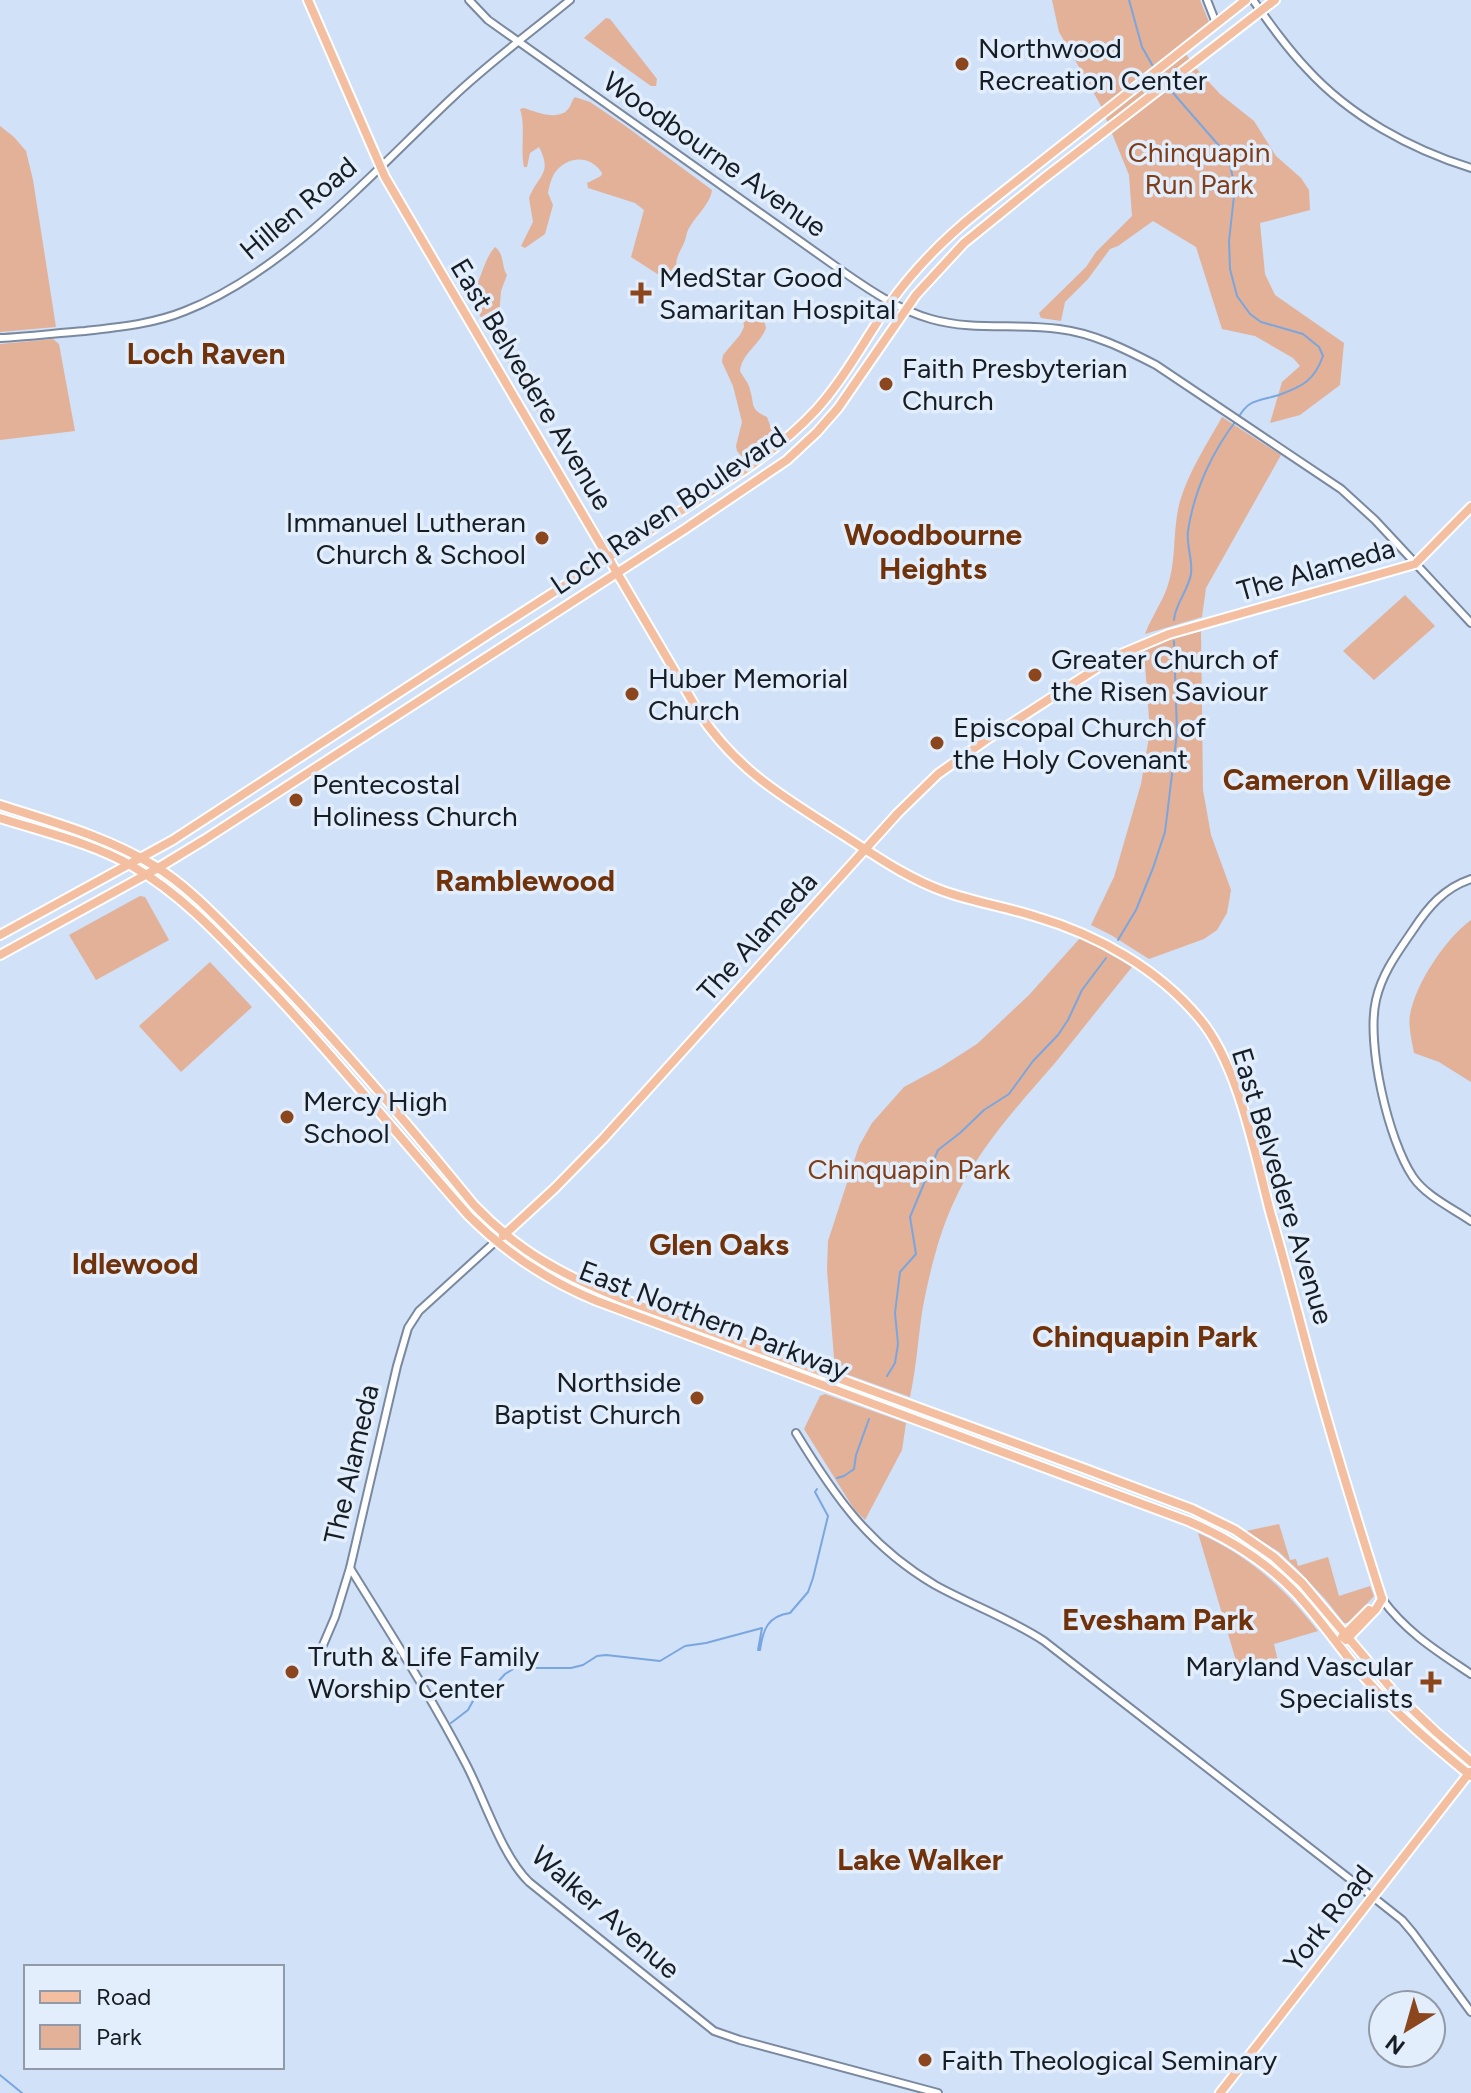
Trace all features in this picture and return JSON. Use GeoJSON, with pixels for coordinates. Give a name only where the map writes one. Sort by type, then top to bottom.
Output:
{"type":"FeatureCollection","features":[{"type":"Feature","properties":{"kind":"main road","name":"East Belvedere Avenue"},"geometry":{"type":"LineString","coordinates":[[308,0],[380,168],[701,716],[731,754],[764,784],[889,865],[938,889],[1039,917],[1107,945],[1163,982],[1207,1028],[1219,1046],[1234,1083],[1327,1419],[1382,1599]]}},
{"type":"Feature","properties":{"kind":"main road","name":"Loch Raven Boulevard"},"geometry":{"type":"LineString","coordinates":[[0,935],[142,859],[187,831],[763,458],[795,433],[827,398],[891,303],[943,241],[1246,0]]}},
{"type":"Feature","properties":{"kind":"main road","name":"Loch Raven Boulevard"},"geometry":{"type":"LineString","coordinates":[[0,955],[158,868],[776,468],[804,445],[827,420],[851,391],[905,309],[955,252],[1275,0]]}},
{"type":"Feature","properties":{"kind":"main road"},"geometry":{"type":"LineString","coordinates":[[1007,188],[1016,201]]}},
{"type":"Feature","properties":{"kind":"main road"},"geometry":{"type":"LineString","coordinates":[[943,241],[955,252]]}},
{"type":"Feature","properties":{"kind":"main road","name":"The Alameda"},"geometry":{"type":"LineString","coordinates":[[496,1241],[603,1139],[865,849],[947,767],[1123,652],[1169,634],[1415,564],[1471,507]]}},
{"type":"Feature","properties":{"kind":"main road","name":"East Northern Parkway"},"geometry":{"type":"LineString","coordinates":[[0,805],[106,841],[142,859],[158,868],[208,910],[275,977],[474,1205],[535,1257],[591,1286],[1215,1519],[1250,1540],[1288,1570],[1394,1692],[1471,1762]]}},
{"type":"Feature","properties":{"kind":"main road","name":"East Northern Parkway"},"geometry":{"type":"LineString","coordinates":[[0,818],[130,864],[190,907],[297,1016],[457,1202],[515,1257],[547,1277],[597,1301],[1211,1530],[1244,1549],[1281,1578],[1400,1715],[1470,1774]]}},
{"type":"Feature","properties":{"kind":"main road"},"geometry":{"type":"LineString","coordinates":[[1337,1644],[1382,1599]]}},
{"type":"Feature","properties":{"kind":"main road","name":"York Road"},"geometry":{"type":"LineString","coordinates":[[1220,2093],[1470,1774]]}},
{"type":"Feature","properties":{"kind":"street","name":"Woodbourne Avenue"},"geometry":{"type":"LineString","coordinates":[[469,0],[488,20],[517,41],[891,303],[933,320],[968,326],[1044,327],[1081,333],[1123,348],[1156,365],[1325,477],[1350,497],[1471,623]]}},
{"type":"Feature","properties":{"kind":"street","name":"Hillen Road"},"geometry":{"type":"LineString","coordinates":[[0,338],[149,323],[219,297],[276,259],[380,168],[463,87],[570,0]]}},
{"type":"Feature","properties":{"kind":"street"},"geometry":{"type":"LineString","coordinates":[[1207,0],[1216,23]]}},
{"type":"Feature","properties":{"kind":"street"},"geometry":{"type":"LineString","coordinates":[[1253,0],[1309,71],[1351,108],[1402,140],[1471,168]]}},
{"type":"Feature","properties":{"kind":"street"},"geometry":{"type":"LineString","coordinates":[[1471,879],[1448,889],[1430,906],[1384,977],[1373,1017],[1383,1094],[1402,1157],[1426,1191],[1471,1221]]}},
{"type":"Feature","properties":{"kind":"street","name":"The Alameda"},"geometry":{"type":"LineString","coordinates":[[325,1642],[350,1568],[408,1328],[419,1311],[496,1241]]}},
{"type":"Feature","properties":{"kind":"street"},"geometry":{"type":"LineString","coordinates":[[796,1433],[844,1506],[884,1549],[934,1584],[1002,1616],[1044,1641],[1373,1897],[1402,1920],[1471,2012]]}},
{"type":"Feature","properties":{"kind":"street","name":"Walker Avenue"},"geometry":{"type":"LineString","coordinates":[[350,1568],[446,1726],[514,1864],[529,1882],[714,2031],[938,2093]]}},
{"type":"Feature","properties":{"kind":"street","name":"East Belvedere Avenue"},"geometry":{"type":"LineString","coordinates":[[1382,1599],[1414,1635],[1471,1674]]}},
{"type":"Feature","properties":{"kind":"green space","name":"Chinquapin Run Park"},"geometry":{"type":"Polygon","coordinates":[[[1052,0],[1200,0],[1209,22],[1181,47],[1220,94],[1254,121],[1276,156],[1301,178],[1309,190],[1310,210],[1260,223],[1265,274],[1275,295],[1344,343],[1340,385],[1300,415],[1270,423],[1282,382],[1300,366],[1293,358],[1255,336],[1222,329],[1196,247],[1153,221],[1110,249],[1088,279],[1065,302],[1061,321],[1041,318],[1039,313],[1132,216],[1129,175],[1100,104],[1059,32],[1052,0]]]}},
{"type":"Feature","properties":{"kind":"green space"},"geometry":{"type":"Polygon","coordinates":[[[606,18],[610,19],[657,79],[656,86],[651,86],[584,38],[606,18]]]}},
{"type":"Feature","properties":{"kind":"green space"},"geometry":{"type":"Polygon","coordinates":[[[575,97],[590,102],[624,125],[712,190],[688,230],[677,257],[681,280],[677,284],[631,257],[644,210],[635,203],[588,188],[587,183],[602,173],[585,160],[571,161],[554,174],[548,193],[553,205],[545,234],[525,248],[521,246],[533,222],[529,198],[543,174],[545,163],[539,147],[530,153],[527,167],[524,167],[520,109],[547,115],[559,114],[569,108],[575,97]]]}},
{"type":"Feature","properties":{"kind":"green space"},"geometry":{"type":"Polygon","coordinates":[[[0,126],[26,151],[56,327],[0,332],[0,126]]]}},
{"type":"Feature","properties":{"kind":"green space"},"geometry":{"type":"Polygon","coordinates":[[[495,247],[507,275],[501,291],[499,317],[517,358],[531,375],[534,394],[541,408],[538,413],[469,297],[495,247]]]}},
{"type":"Feature","properties":{"kind":"green space"},"geometry":{"type":"Polygon","coordinates":[[[745,304],[759,313],[766,328],[744,359],[740,371],[755,409],[767,417],[774,436],[766,447],[744,459],[736,446],[742,422],[733,386],[722,362],[723,355],[744,327],[742,309],[745,304]]]}},
{"type":"Feature","properties":{"kind":"green space"},"geometry":{"type":"Polygon","coordinates":[[[53,339],[59,344],[75,431],[0,440],[0,344],[53,339]]]}},
{"type":"Feature","properties":{"kind":"green space"},"geometry":{"type":"Polygon","coordinates":[[[1222,417],[1281,455],[1206,588],[1202,617],[1145,634],[1170,578],[1180,501],[1222,417]]]}},
{"type":"Feature","properties":{"kind":"green space"},"geometry":{"type":"Polygon","coordinates":[[[1405,595],[1435,626],[1374,680],[1343,651],[1405,595]]]}},
{"type":"Feature","properties":{"kind":"green space"},"geometry":{"type":"Polygon","coordinates":[[[1201,631],[1203,790],[1211,835],[1231,890],[1227,913],[1217,930],[1204,939],[1149,959],[1091,925],[1114,877],[1141,784],[1150,731],[1144,651],[1201,631]]]}},
{"type":"Feature","properties":{"kind":"green space"},"geometry":{"type":"Polygon","coordinates":[[[140,896],[145,897],[169,940],[96,980],[69,935],[140,896]]]}},
{"type":"Feature","properties":{"kind":"green space"},"geometry":{"type":"Polygon","coordinates":[[[1471,920],[1471,1082],[1439,1062],[1414,1053],[1410,1015],[1418,990],[1433,963],[1471,920]]]}},
{"type":"Feature","properties":{"kind":"green space","name":"Chinquapin Park"},"geometry":{"type":"Polygon","coordinates":[[[1081,937],[1132,967],[998,1131],[962,1186],[942,1231],[930,1272],[910,1397],[835,1370],[827,1270],[828,1241],[859,1146],[872,1123],[904,1087],[977,1044],[1029,995],[1081,937]]]}},
{"type":"Feature","properties":{"kind":"green space"},"geometry":{"type":"Polygon","coordinates":[[[210,962],[252,1007],[181,1072],[139,1026],[210,962]]]}},
{"type":"Feature","properties":{"kind":"green space"},"geometry":{"type":"Polygon","coordinates":[[[825,1394],[906,1423],[902,1450],[865,1520],[854,1509],[804,1429],[820,1396],[825,1394]]]}},
{"type":"Feature","properties":{"kind":"green space"},"geometry":{"type":"Polygon","coordinates":[[[1279,1524],[1290,1560],[1296,1559],[1298,1566],[1328,1557],[1339,1596],[1370,1586],[1374,1596],[1349,1623],[1344,1623],[1279,1552],[1246,1531],[1279,1524]]]}},
{"type":"Feature","properties":{"kind":"green space"},"geometry":{"type":"Polygon","coordinates":[[[1198,1533],[1264,1574],[1292,1600],[1318,1631],[1274,1644],[1280,1670],[1240,1674],[1198,1533]]]}},
{"type":"Feature","properties":{"kind":"waterway"},"geometry":{"type":"LineString","coordinates":[[1129,0],[1142,47],[1154,68]]}},
{"type":"Feature","properties":{"kind":"waterway"},"geometry":{"type":"LineString","coordinates":[[1167,86],[1228,156],[1235,187],[1229,241],[1230,269],[1237,296],[1250,314],[1261,322],[1303,334],[1319,347],[1323,356],[1316,371],[1301,385],[1246,407],[1213,457],[1191,516],[1188,536],[1191,574],[1174,620]]}},
{"type":"Feature","properties":{"kind":"waterway"},"geometry":{"type":"LineString","coordinates":[[1118,940],[1136,910],[1165,832],[1177,733],[1174,641]]}},
{"type":"Feature","properties":{"kind":"waterway"},"geometry":{"type":"LineString","coordinates":[[887,1376],[895,1363],[898,1344],[895,1313],[900,1272],[916,1254],[910,1217],[938,1150],[984,1110],[1009,1094],[1033,1061],[1058,1035],[1082,990],[1106,958]]}},
{"type":"Feature","properties":{"kind":"waterway"},"geometry":{"type":"LineString","coordinates":[[837,1478],[854,1469],[869,1419]]}},
{"type":"Feature","properties":{"kind":"waterway"},"geometry":{"type":"LineString","coordinates":[[451,1723],[468,1710],[479,1690],[495,1685],[515,1668],[571,1668],[606,1655],[660,1661],[685,1646],[762,1628],[760,1650],[768,1625],[776,1617],[790,1613],[808,1592],[813,1578],[828,1516],[815,1492],[817,1489]]}},
{"type":"Feature","properties":{"kind":"waterway"},"geometry":{"type":"LineString","coordinates":[[0,2075],[22,2093]]}},
{"type":"Feature","properties":{"kind":"place","name":"Northwood Recreation Center"},"geometry":{"type":"Point","coordinates":[962,64]}},
{"type":"Feature","properties":{"kind":"place","name":"MedStar Good Samaritan Hospital"},"geometry":{"type":"Point","coordinates":[641,293]}},
{"type":"Feature","properties":{"kind":"place","name":"Faith Presbyterian Church"},"geometry":{"type":"Point","coordinates":[886,384]}},
{"type":"Feature","properties":{"kind":"place","name":"Immanuel Lutheran Church & School"},"geometry":{"type":"Point","coordinates":[542,538]}},
{"type":"Feature","properties":{"kind":"place","name":"Greater Church of the Risen Saviour"},"geometry":{"type":"Point","coordinates":[1035,675]}},
{"type":"Feature","properties":{"kind":"place","name":"Huber Memorial Church"},"geometry":{"type":"Point","coordinates":[632,694]}},
{"type":"Feature","properties":{"kind":"place","name":"Episcopal Church of the Holy Covenant"},"geometry":{"type":"Point","coordinates":[937,743]}},
{"type":"Feature","properties":{"kind":"place","name":"Pentecostal Holiness Church"},"geometry":{"type":"Point","coordinates":[296,800]}},
{"type":"Feature","properties":{"kind":"place","name":"Mercy High School"},"geometry":{"type":"Point","coordinates":[287,1117]}},
{"type":"Feature","properties":{"kind":"place","name":"Northside Baptist Church"},"geometry":{"type":"Point","coordinates":[697,1398]}},
{"type":"Feature","properties":{"kind":"place","name":"Truth & Life Family Worship Center"},"geometry":{"type":"Point","coordinates":[292,1672]}},
{"type":"Feature","properties":{"kind":"place","name":"Maryland Vascular Specialists"},"geometry":{"type":"Point","coordinates":[1431,1682]}},
{"type":"Feature","properties":{"kind":"place","name":"Faith Theological Seminary"},"geometry":{"type":"Point","coordinates":[925,2060]}},
{"type":"Feature","properties":{"kind":"district","name":"Loch Raven"},"geometry":{"type":"Point","coordinates":[206,353]}},
{"type":"Feature","properties":{"kind":"district","name":"Woodbourne Heights"},"geometry":{"type":"Point","coordinates":[933,551]}},
{"type":"Feature","properties":{"kind":"district","name":"Cameron Village"},"geometry":{"type":"Point","coordinates":[1337,779]}},
{"type":"Feature","properties":{"kind":"district","name":"Ramblewood"},"geometry":{"type":"Point","coordinates":[525,880]}},
{"type":"Feature","properties":{"kind":"district","name":"Glen Oaks"},"geometry":{"type":"Point","coordinates":[719,1244]}},
{"type":"Feature","properties":{"kind":"district","name":"Idlewood"},"geometry":{"type":"Point","coordinates":[135,1263]}},
{"type":"Feature","properties":{"kind":"district","name":"Chinquapin Park"},"geometry":{"type":"Point","coordinates":[1145,1336]}},
{"type":"Feature","properties":{"kind":"district","name":"Evesham Park"},"geometry":{"type":"Point","coordinates":[1158,1619]}},
{"type":"Feature","properties":{"kind":"district","name":"Lake Walker"},"geometry":{"type":"Point","coordinates":[920,1859]}}]}
